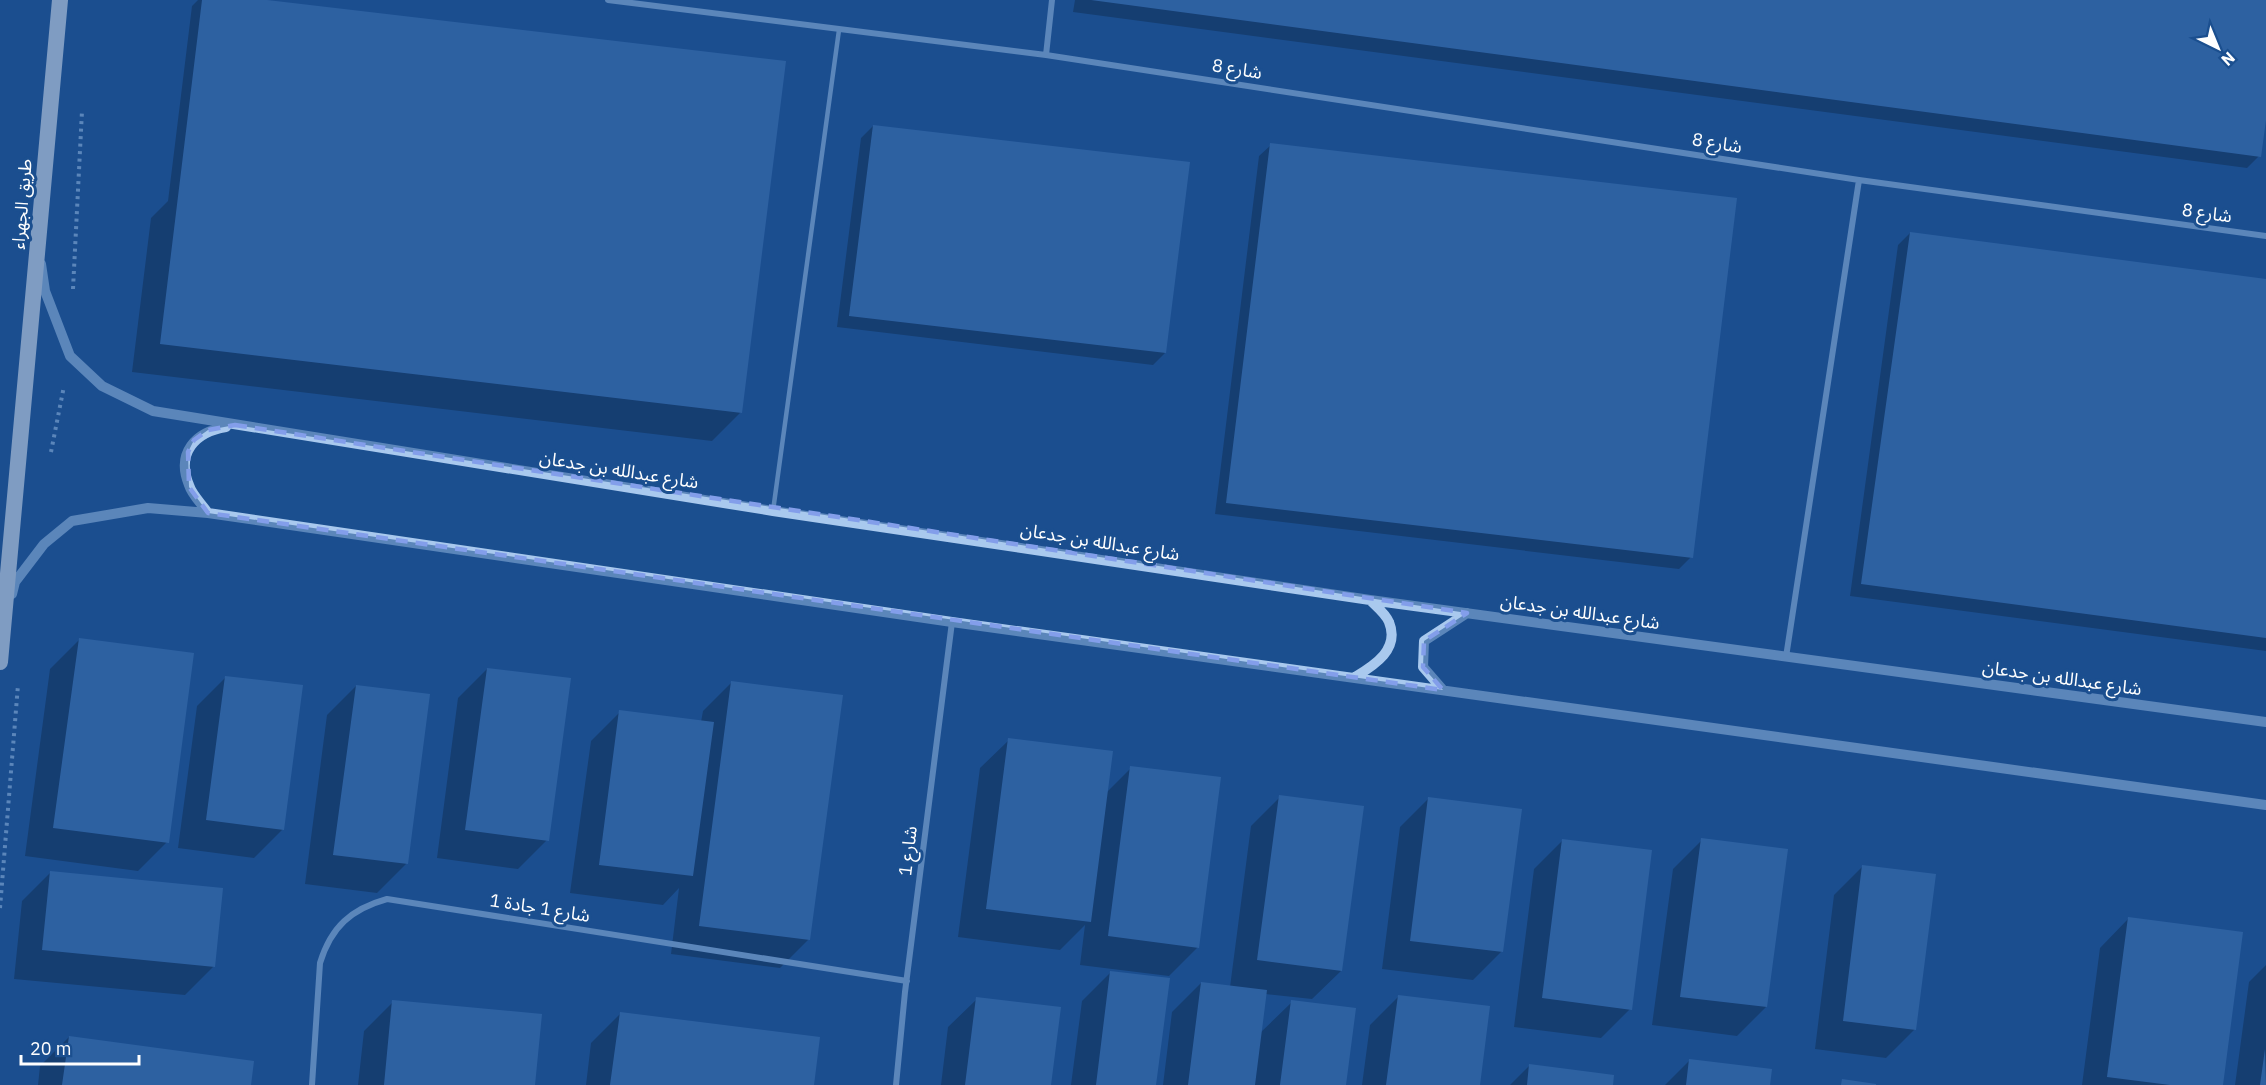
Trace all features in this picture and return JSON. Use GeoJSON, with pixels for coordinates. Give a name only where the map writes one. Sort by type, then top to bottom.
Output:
{"type":"FeatureCollection","features":[{"type":"Feature","properties":{"kind":"highway","name":"طريق الجهراء"},"geometry":{"type":"LineString","coordinates":[[0,663],[60,0]]}},
{"type":"Feature","properties":{"kind":"street","name":"شارع 8"},"geometry":{"type":"LineString","coordinates":[[608,0],[1046,54],[1859,180],[2266,236]]}},
{"type":"Feature","properties":{"kind":"street"},"geometry":{"type":"LineString","coordinates":[[1046,54],[1052,0]]}},
{"type":"Feature","properties":{"kind":"street"},"geometry":{"type":"LineString","coordinates":[[1786,657],[1859,180]]}},
{"type":"Feature","properties":{"kind":"street","name":"شارع عبدالله بن جدعان"},"geometry":{"type":"LineString","coordinates":[[38,237],[45,291],[70,356],[102,386],[153,411],[773,511],[1370,600],[2266,722]]}},
{"type":"Feature","properties":{"kind":"street"},"geometry":{"type":"LineString","coordinates":[[208,513],[189,487],[186,465],[188,452],[194,440],[208,430],[235,425]]}},
{"type":"Feature","properties":{"kind":"street"},"geometry":{"type":"LineString","coordinates":[[3,626],[15,582],[45,544],[72,521],[148,508],[208,513],[952,622],[2266,805]]}},
{"type":"Feature","properties":{"kind":"street"},"geometry":{"type":"LineString","coordinates":[[1355,677],[1380,662],[1393,638],[1389,620],[1370,600]]}},
{"type":"Feature","properties":{"kind":"street"},"geometry":{"type":"LineString","coordinates":[[1443,690],[1423,667],[1424,641],[1467,613]]}},
{"type":"Feature","properties":{"kind":"street","name":"شارع 1"},"geometry":{"type":"LineString","coordinates":[[896,1085],[952,622]]}},
{"type":"Feature","properties":{"kind":"street","name":"شارع 1 جادة 1"},"geometry":{"type":"LineString","coordinates":[[312,1085],[320,963],[326,945],[336,928],[350,914],[367,904],[387,898],[907,981]]}},
{"type":"Feature","properties":{"kind":"lane"},"geometry":{"type":"LineString","coordinates":[[773,511],[839,30]]}},
{"type":"Feature","properties":{"kind":"highlighted area"},"geometry":{"type":"Polygon","coordinates":[[[235,425],[1467,613],[1424,641],[1423,667],[1443,690],[208,513],[189,487],[188,452],[194,440],[208,430],[235,425]]]}},
{"type":"Feature","properties":{"kind":"building"},"geometry":{"type":"Polygon","coordinates":[[[202,0],[267,0],[786,61],[742,413],[160,344],[202,0]]]}},
{"type":"Feature","properties":{"kind":"building"},"geometry":{"type":"Polygon","coordinates":[[[1091,0],[2266,0],[2266,120],[2261,157],[1091,0]]]}},
{"type":"Feature","properties":{"kind":"building"},"geometry":{"type":"Polygon","coordinates":[[[873,125],[1190,162],[1166,353],[849,316],[873,125]]]}},
{"type":"Feature","properties":{"kind":"building"},"geometry":{"type":"Polygon","coordinates":[[[1270,143],[1737,198],[1693,558],[1226,503],[1270,143]]]}},
{"type":"Feature","properties":{"kind":"building"},"geometry":{"type":"Polygon","coordinates":[[[1910,232],[2266,279],[2266,638],[1861,584],[1910,232]]]}},
{"type":"Feature","properties":{"kind":"building"},"geometry":{"type":"Polygon","coordinates":[[[79,638],[194,653],[169,843],[53,828],[79,638]]]}},
{"type":"Feature","properties":{"kind":"building"},"geometry":{"type":"Polygon","coordinates":[[[487,668],[571,678],[549,841],[465,830],[487,668]]]}},
{"type":"Feature","properties":{"kind":"building"},"geometry":{"type":"Polygon","coordinates":[[[225,676],[303,685],[284,830],[206,820],[225,676]]]}},
{"type":"Feature","properties":{"kind":"building"},"geometry":{"type":"Polygon","coordinates":[[[731,681],[843,695],[810,940],[699,926],[731,681]]]}},
{"type":"Feature","properties":{"kind":"building"},"geometry":{"type":"Polygon","coordinates":[[[356,685],[430,694],[408,864],[333,855],[356,685]]]}},
{"type":"Feature","properties":{"kind":"building"},"geometry":{"type":"Polygon","coordinates":[[[619,710],[714,722],[693,876],[599,865],[619,710]]]}},
{"type":"Feature","properties":{"kind":"building"},"geometry":{"type":"Polygon","coordinates":[[[1008,738],[1113,751],[1091,922],[986,909],[1008,738]]]}},
{"type":"Feature","properties":{"kind":"building"},"geometry":{"type":"Polygon","coordinates":[[[1130,766],[1221,777],[1199,948],[1108,936],[1130,766]]]}},
{"type":"Feature","properties":{"kind":"building"},"geometry":{"type":"Polygon","coordinates":[[[1279,795],[1364,806],[1342,971],[1257,960],[1279,795]]]}},
{"type":"Feature","properties":{"kind":"building"},"geometry":{"type":"Polygon","coordinates":[[[1428,797],[1522,809],[1503,952],[1410,941],[1428,797]]]}},
{"type":"Feature","properties":{"kind":"building"},"geometry":{"type":"Polygon","coordinates":[[[1701,838],[1788,849],[1767,1007],[1680,997],[1701,838]]]}},
{"type":"Feature","properties":{"kind":"building"},"geometry":{"type":"Polygon","coordinates":[[[1562,839],[1652,850],[1632,1010],[1542,998],[1562,839]]]}},
{"type":"Feature","properties":{"kind":"building"},"geometry":{"type":"Polygon","coordinates":[[[1862,865],[1936,874],[1916,1030],[1843,1021],[1862,865]]]}},
{"type":"Feature","properties":{"kind":"building"},"geometry":{"type":"Polygon","coordinates":[[[50,871],[223,888],[215,967],[42,950],[50,871]]]}},
{"type":"Feature","properties":{"kind":"building"},"geometry":{"type":"Polygon","coordinates":[[[2128,917],[2243,932],[2223,1085],[2170,1085],[2107,1077],[2128,917]]]}},
{"type":"Feature","properties":{"kind":"building"},"geometry":{"type":"Polygon","coordinates":[[[1110,971],[1170,978],[1156,1085],[1096,1085],[1110,971]]]}},
{"type":"Feature","properties":{"kind":"building"},"geometry":{"type":"Polygon","coordinates":[[[1201,982],[1267,990],[1255,1085],[1188,1085],[1201,982]]]}},
{"type":"Feature","properties":{"kind":"building"},"geometry":{"type":"Polygon","coordinates":[[[1398,995],[1490,1006],[1480,1085],[1386,1085],[1398,995]]]}},
{"type":"Feature","properties":{"kind":"building"},"geometry":{"type":"Polygon","coordinates":[[[976,997],[1061,1007],[1051,1085],[965,1085],[976,997]]]}},
{"type":"Feature","properties":{"kind":"building"},"geometry":{"type":"Polygon","coordinates":[[[392,1000],[542,1014],[535,1085],[384,1085],[392,1000]]]}},
{"type":"Feature","properties":{"kind":"building"},"geometry":{"type":"Polygon","coordinates":[[[1291,1000],[1356,1008],[1346,1085],[1280,1085],[1291,1000]]]}},
{"type":"Feature","properties":{"kind":"building"},"geometry":{"type":"Polygon","coordinates":[[[620,1012],[820,1037],[814,1085],[610,1085],[620,1012]]]}},
{"type":"Feature","properties":{"kind":"building"},"geometry":{"type":"Polygon","coordinates":[[[69,1036],[254,1061],[251,1085],[62,1085],[69,1036]]]}},
{"type":"Feature","properties":{"kind":"building"},"geometry":{"type":"Polygon","coordinates":[[[2265,1049],[2266,1085],[2260,1085],[2265,1049]]]}},
{"type":"Feature","properties":{"kind":"building"},"geometry":{"type":"Polygon","coordinates":[[[1689,1059],[1772,1069],[1770,1085],[1686,1085],[1689,1059]]]}},
{"type":"Feature","properties":{"kind":"building"},"geometry":{"type":"Polygon","coordinates":[[[1529,1064],[1614,1075],[1613,1085],[1527,1085],[1529,1064]]]}},
{"type":"Feature","properties":{"kind":"building"},"geometry":{"type":"Polygon","coordinates":[[[1842,1079],[1876,1084],[1876,1085],[1841,1085],[1842,1079]]]}}]}
